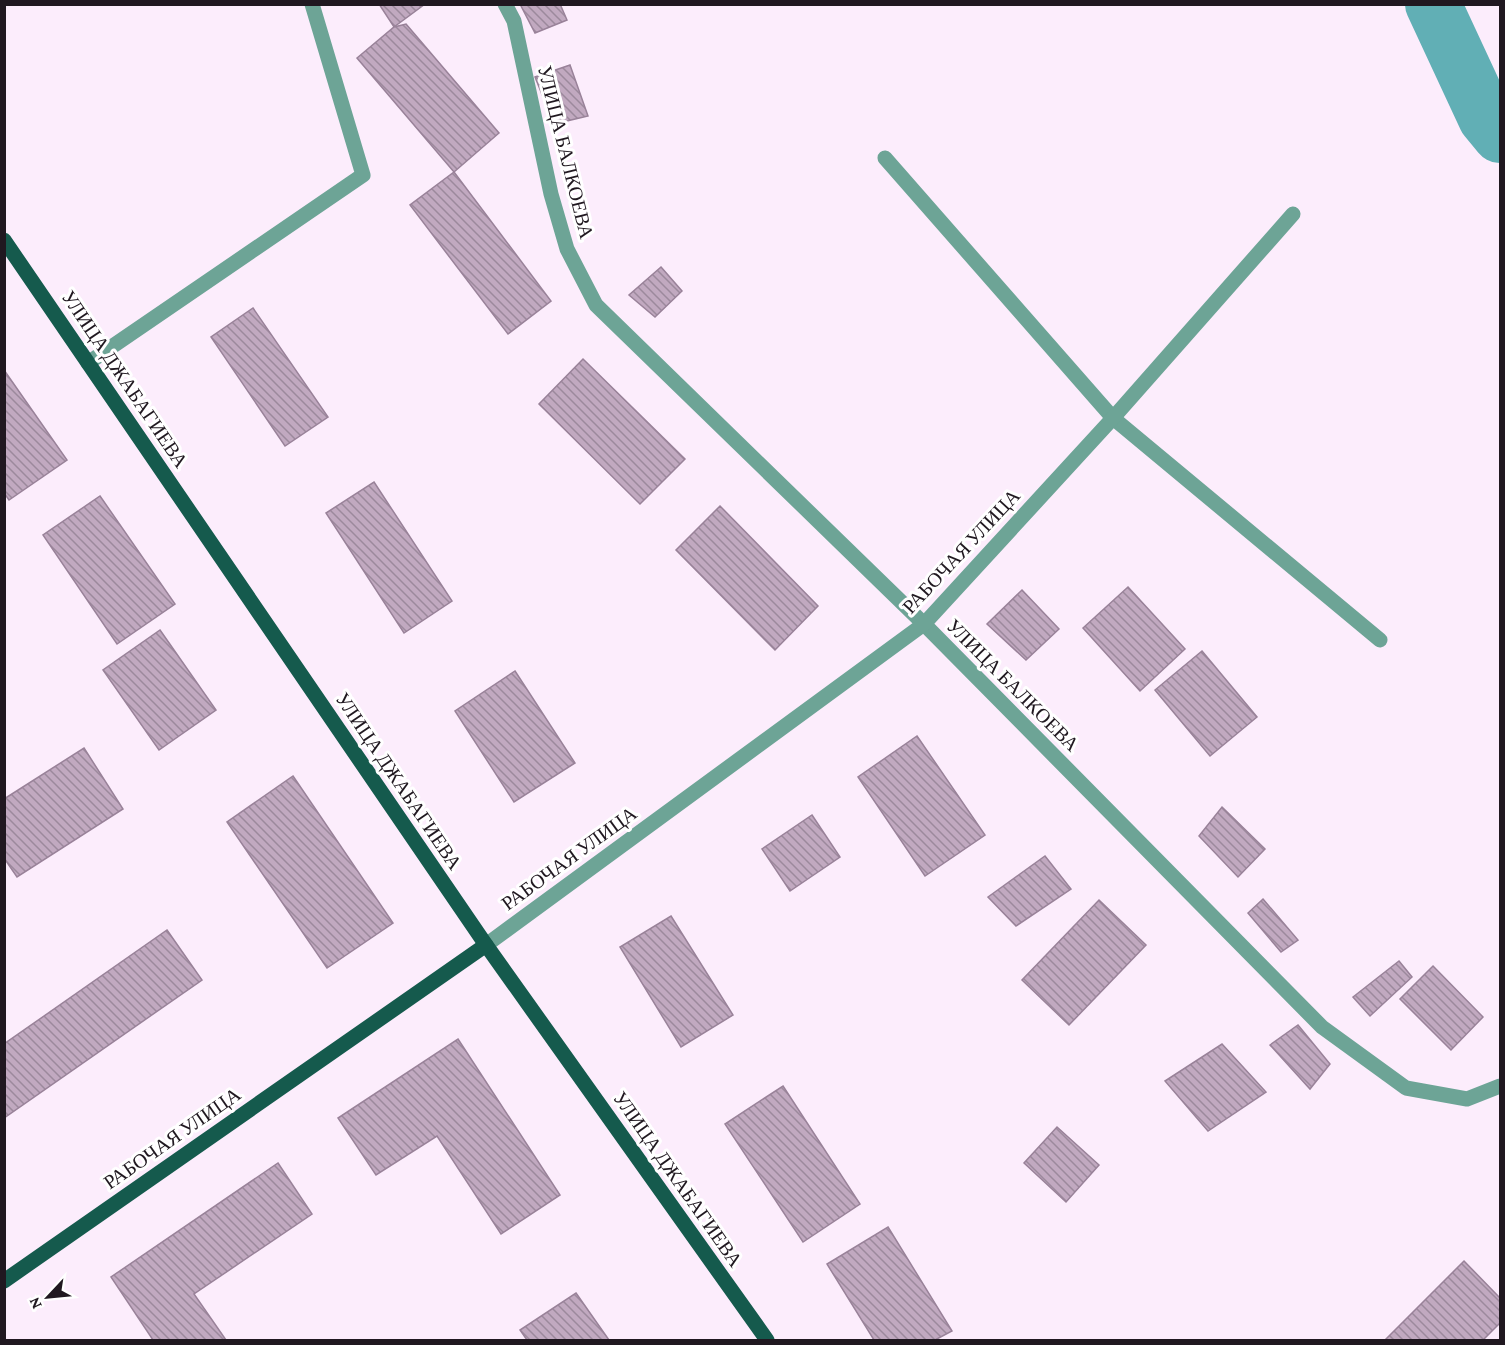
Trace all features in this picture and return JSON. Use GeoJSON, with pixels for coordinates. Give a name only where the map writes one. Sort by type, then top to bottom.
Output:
{"type":"FeatureCollection","features":[{"type":"Feature","properties":{"kind":"main road","name":"УЛИЦА ДЖАБАГИЕВА"},"geometry":{"type":"LineString","coordinates":[[4,240],[486,945],[767,1341]]}},
{"type":"Feature","properties":{"kind":"main road","name":"РАБОЧАЯ УЛИЦА"},"geometry":{"type":"LineString","coordinates":[[4,1281],[486,945]]}},
{"type":"Feature","properties":{"kind":"street"},"geometry":{"type":"LineString","coordinates":[[88,363],[363,175],[312,4]]}},
{"type":"Feature","properties":{"kind":"street","name":"УЛИЦА БАЛКОЕВА"},"geometry":{"type":"LineString","coordinates":[[505,4],[514,21],[552,194],[567,249],[596,305],[924,624],[1322,1027],[1406,1088],[1467,1099],[1500,1086]]}},
{"type":"Feature","properties":{"kind":"street"},"geometry":{"type":"LineString","coordinates":[[885,158],[1113,418],[1380,640]]}},
{"type":"Feature","properties":{"kind":"street","name":"РАБОЧАЯ УЛИЦА"},"geometry":{"type":"LineString","coordinates":[[486,945],[924,624],[1113,418],[1293,214]]}},
{"type":"Feature","properties":{"kind":"building"},"geometry":{"type":"Polygon","coordinates":[[[379,4],[425,4],[394,27],[379,4]]]}},
{"type":"Feature","properties":{"kind":"building"},"geometry":{"type":"Polygon","coordinates":[[[520,4],[560,4],[567,20],[535,33],[520,4]]]}},
{"type":"Feature","properties":{"kind":"building"},"geometry":{"type":"Polygon","coordinates":[[[406,24],[499,133],[454,172],[357,58],[394,27],[406,24]]]}},
{"type":"Feature","properties":{"kind":"building"},"geometry":{"type":"Polygon","coordinates":[[[570,65],[588,116],[554,124],[535,77],[570,65]]]}},
{"type":"Feature","properties":{"kind":"building"},"geometry":{"type":"Polygon","coordinates":[[[454,172],[551,301],[508,334],[410,205],[454,172]]]}},
{"type":"Feature","properties":{"kind":"building"},"geometry":{"type":"Polygon","coordinates":[[[661,267],[682,291],[655,317],[629,295],[661,267]]]}},
{"type":"Feature","properties":{"kind":"building"},"geometry":{"type":"Polygon","coordinates":[[[253,308],[328,417],[285,446],[211,337],[253,308]]]}},
{"type":"Feature","properties":{"kind":"building"},"geometry":{"type":"Polygon","coordinates":[[[583,359],[685,459],[640,504],[539,404],[583,359]]]}},
{"type":"Feature","properties":{"kind":"building"},"geometry":{"type":"Polygon","coordinates":[[[4,370],[67,460],[9,500],[4,493],[4,370]]]}},
{"type":"Feature","properties":{"kind":"building"},"geometry":{"type":"Polygon","coordinates":[[[374,482],[452,601],[404,633],[326,513],[374,482]]]}},
{"type":"Feature","properties":{"kind":"building"},"geometry":{"type":"Polygon","coordinates":[[[100,496],[175,604],[117,644],[43,535],[100,496]]]}},
{"type":"Feature","properties":{"kind":"building"},"geometry":{"type":"Polygon","coordinates":[[[720,506],[818,606],[775,650],[676,550],[720,506]]]}},
{"type":"Feature","properties":{"kind":"building"},"geometry":{"type":"Polygon","coordinates":[[[1128,587],[1185,649],[1140,691],[1083,628],[1128,587]]]}},
{"type":"Feature","properties":{"kind":"building"},"geometry":{"type":"Polygon","coordinates":[[[1022,590],[1059,629],[1026,660],[987,624],[1022,590]]]}},
{"type":"Feature","properties":{"kind":"building"},"geometry":{"type":"Polygon","coordinates":[[[160,630],[216,710],[159,750],[103,670],[160,630]]]}},
{"type":"Feature","properties":{"kind":"building"},"geometry":{"type":"Polygon","coordinates":[[[1202,651],[1257,717],[1210,756],[1155,690],[1202,651]]]}},
{"type":"Feature","properties":{"kind":"building"},"geometry":{"type":"Polygon","coordinates":[[[515,671],[575,763],[514,802],[455,711],[515,671]]]}},
{"type":"Feature","properties":{"kind":"building"},"geometry":{"type":"Polygon","coordinates":[[[917,736],[985,835],[925,876],[858,777],[917,736]]]}},
{"type":"Feature","properties":{"kind":"building"},"geometry":{"type":"Polygon","coordinates":[[[84,748],[123,809],[17,877],[4,858],[4,799],[84,748]]]}},
{"type":"Feature","properties":{"kind":"building"},"geometry":{"type":"Polygon","coordinates":[[[293,776],[393,923],[327,968],[227,822],[293,776]]]}},
{"type":"Feature","properties":{"kind":"building"},"geometry":{"type":"Polygon","coordinates":[[[1222,807],[1265,849],[1238,877],[1199,836],[1222,807]]]}},
{"type":"Feature","properties":{"kind":"building"},"geometry":{"type":"Polygon","coordinates":[[[812,815],[840,857],[790,891],[762,849],[812,815]]]}},
{"type":"Feature","properties":{"kind":"building"},"geometry":{"type":"Polygon","coordinates":[[[1045,856],[1071,889],[1016,926],[988,897],[1045,856]]]}},
{"type":"Feature","properties":{"kind":"building"},"geometry":{"type":"Polygon","coordinates":[[[1263,899],[1298,940],[1281,952],[1248,913],[1263,899]]]}},
{"type":"Feature","properties":{"kind":"building"},"geometry":{"type":"Polygon","coordinates":[[[1099,900],[1146,945],[1069,1025],[1022,980],[1099,900]]]}},
{"type":"Feature","properties":{"kind":"building"},"geometry":{"type":"Polygon","coordinates":[[[671,916],[733,1015],[681,1047],[620,947],[671,916]]]}},
{"type":"Feature","properties":{"kind":"building"},"geometry":{"type":"Polygon","coordinates":[[[167,930],[202,980],[4,1118],[4,1044],[167,930]]]}},
{"type":"Feature","properties":{"kind":"building"},"geometry":{"type":"Polygon","coordinates":[[[1399,961],[1412,977],[1370,1016],[1353,997],[1399,961]]]}},
{"type":"Feature","properties":{"kind":"building"},"geometry":{"type":"Polygon","coordinates":[[[1433,966],[1483,1017],[1451,1050],[1400,999],[1433,966]]]}},
{"type":"Feature","properties":{"kind":"building"},"geometry":{"type":"Polygon","coordinates":[[[1298,1025],[1330,1064],[1310,1089],[1270,1045],[1298,1025]]]}},
{"type":"Feature","properties":{"kind":"building"},"geometry":{"type":"Polygon","coordinates":[[[458,1039],[560,1195],[501,1234],[437,1136],[376,1175],[338,1118],[458,1039]]]}},
{"type":"Feature","properties":{"kind":"building"},"geometry":{"type":"Polygon","coordinates":[[[1222,1044],[1266,1092],[1208,1131],[1165,1081],[1222,1044]]]}},
{"type":"Feature","properties":{"kind":"building"},"geometry":{"type":"Polygon","coordinates":[[[783,1086],[860,1204],[803,1242],[725,1124],[783,1086]]]}},
{"type":"Feature","properties":{"kind":"building"},"geometry":{"type":"Polygon","coordinates":[[[1057,1127],[1099,1165],[1066,1202],[1024,1163],[1057,1127]]]}},
{"type":"Feature","properties":{"kind":"building"},"geometry":{"type":"Polygon","coordinates":[[[278,1163],[312,1214],[194,1294],[226,1340],[153,1340],[111,1277],[278,1163]]]}},
{"type":"Feature","properties":{"kind":"building"},"geometry":{"type":"Polygon","coordinates":[[[888,1227],[952,1331],[935,1340],[874,1340],[827,1264],[888,1227]]]}},
{"type":"Feature","properties":{"kind":"building"},"geometry":{"type":"Polygon","coordinates":[[[1464,1261],[1500,1298],[1500,1323],[1483,1340],[1385,1340],[1464,1261]]]}},
{"type":"Feature","properties":{"kind":"building"},"geometry":{"type":"Polygon","coordinates":[[[576,1293],[609,1340],[527,1340],[520,1330],[576,1293]]]}},
{"type":"Feature","properties":{"kind":"waterway"},"geometry":{"type":"LineString","coordinates":[[1433,4],[1486,118],[1500,135]]}}]}
